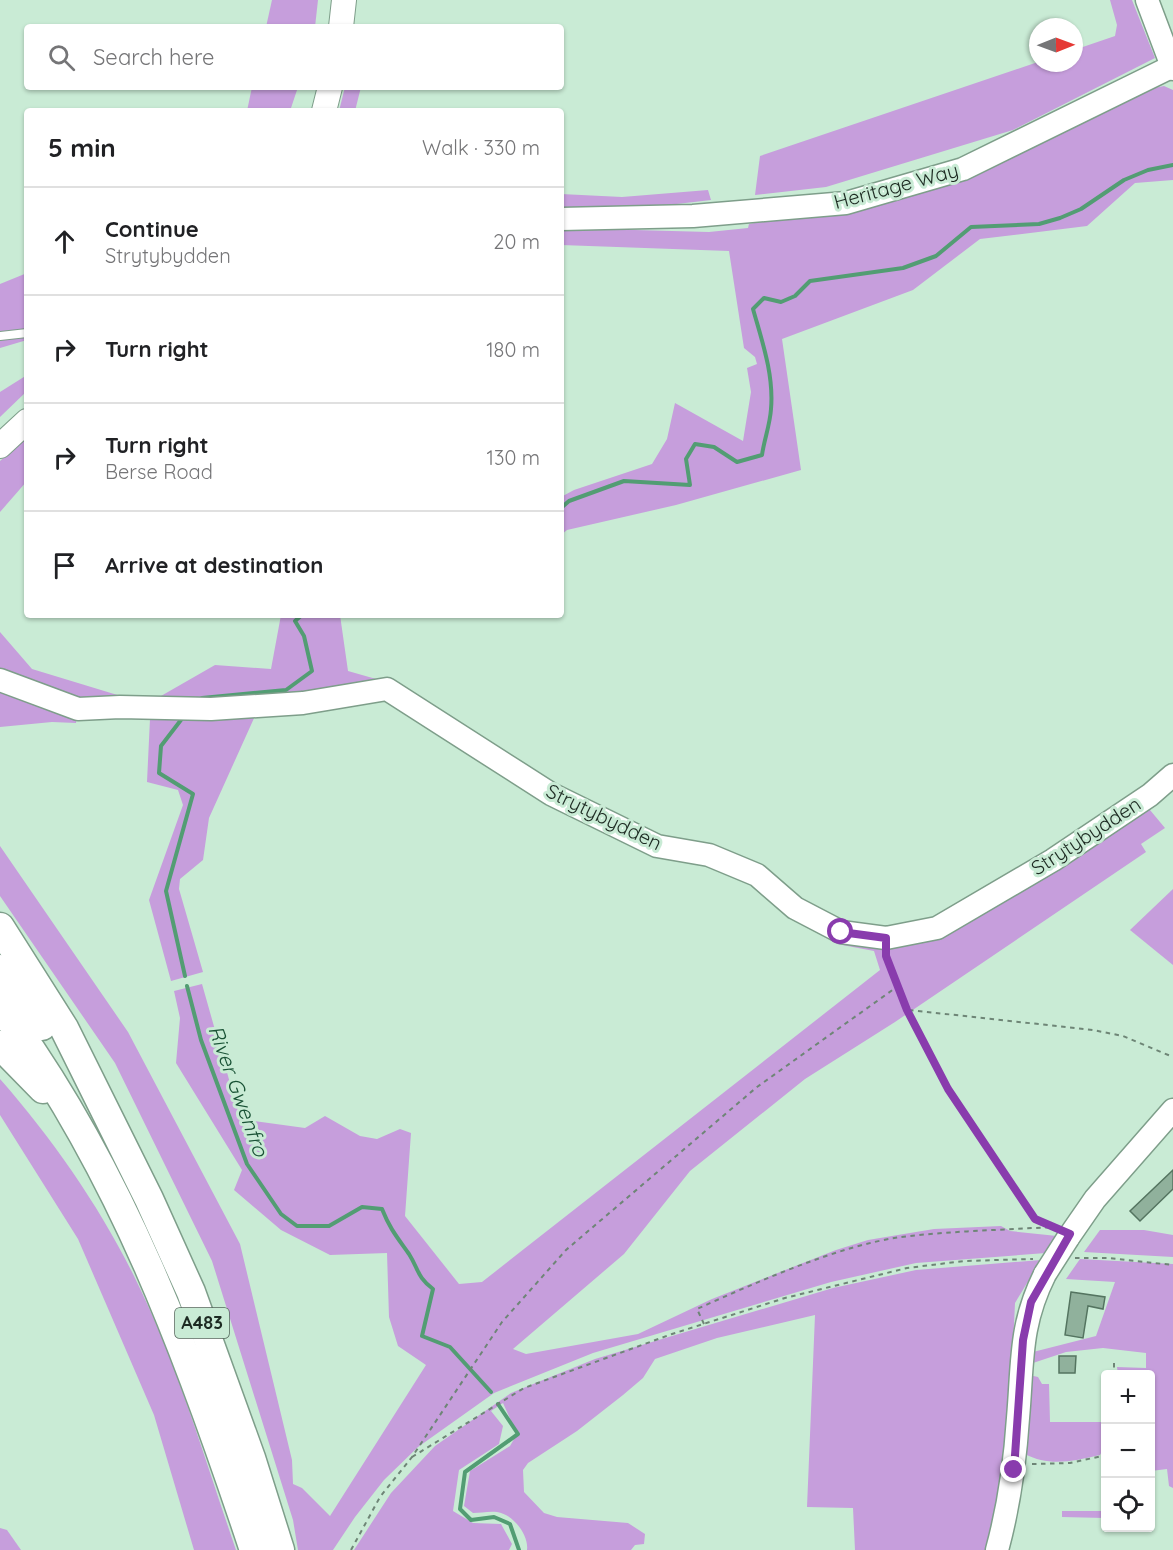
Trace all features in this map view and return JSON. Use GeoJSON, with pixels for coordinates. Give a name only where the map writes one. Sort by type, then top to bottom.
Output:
{"type":"FeatureCollection","features":[{"type":"Feature","properties":{"kind":"highway"},"geometry":{"type":"LineString","coordinates":[[0,927],[64,1028],[100,1105]]}},
{"type":"Feature","properties":{"kind":"highway","name":"A483"},"geometry":{"type":"LineString","coordinates":[[0,969],[100,1105],[149,1199],[191,1292],[251,1458],[280,1550]]}},
{"type":"Feature","properties":{"kind":"highway","name":"A483"},"geometry":{"type":"LineString","coordinates":[[0,1006],[36,1056],[108,1182],[181,1338],[254,1550]]}},
{"type":"Feature","properties":{"kind":"highway","name":"A483"},"geometry":{"type":"LineString","coordinates":[[0,1045],[70,1115]]}},
{"type":"Feature","properties":{"kind":"main road"},"geometry":{"type":"LineString","coordinates":[[341,24],[344,0]]}},
{"type":"Feature","properties":{"kind":"main road"},"geometry":{"type":"LineString","coordinates":[[325,108],[329,90]]}},
{"type":"Feature","properties":{"kind":"main road"},"geometry":{"type":"LineString","coordinates":[[0,446],[24,424]]}},
{"type":"Feature","properties":{"kind":"street"},"geometry":{"type":"LineString","coordinates":[[1147,0],[1173,67]]}},
{"type":"Feature","properties":{"kind":"street","name":"Heritage Way"},"geometry":{"type":"LineString","coordinates":[[564,219],[693,216],[846,203],[963,169],[1173,67]]}},
{"type":"Feature","properties":{"kind":"street","name":"Strytybydden"},"geometry":{"type":"LineString","coordinates":[[0,680],[78,709],[303,704],[387,689],[551,794],[657,846],[709,855],[758,875],[795,908],[841,932],[886,938],[937,928],[1053,860],[1150,795],[1173,775]]}},
{"type":"Feature","properties":{"kind":"street"},"geometry":{"type":"LineString","coordinates":[[997,1550],[1009,1504],[1014,1465],[1023,1340],[1041,1267],[1095,1199],[1173,1110]]}},
{"type":"Feature","properties":{"kind":"lane"},"geometry":{"type":"LineString","coordinates":[[0,336],[24,333]]}},
{"type":"Feature","properties":{"kind":"path"},"geometry":{"type":"LineString","coordinates":[[886,938],[886,956],[907,1010],[948,1089],[1035,1219],[1065,1239],[1108,1258],[1173,1265]]}},
{"type":"Feature","properties":{"kind":"path"},"geometry":{"type":"LineString","coordinates":[[351,1550],[380,1497],[412,1457],[502,1322],[566,1250],[757,1087],[898,986]]}},
{"type":"Feature","properties":{"kind":"path"},"geometry":{"type":"LineString","coordinates":[[907,1010],[1093,1030],[1123,1036],[1173,1057]]}},
{"type":"Feature","properties":{"kind":"path"},"geometry":{"type":"LineString","coordinates":[[704,1324],[698,1309],[801,1267],[856,1248],[899,1237],[1065,1239]]}},
{"type":"Feature","properties":{"kind":"path"},"geometry":{"type":"LineString","coordinates":[[412,1457],[524,1388],[704,1324],[785,1298],[907,1268],[964,1261],[1041,1267]]}},
{"type":"Feature","properties":{"kind":"path"},"geometry":{"type":"LineString","coordinates":[[1114,1363],[1114,1370]]}},
{"type":"Feature","properties":{"kind":"path"},"geometry":{"type":"LineString","coordinates":[[1014,1465],[1070,1463],[1101,1456]]}},
{"type":"Feature","properties":{"kind":"shaded area"},"geometry":{"type":"Polygon","coordinates":[[[272,0],[318,0],[315,24],[267,24],[272,0]]]}},
{"type":"Feature","properties":{"kind":"shaded area"},"geometry":{"type":"Polygon","coordinates":[[[1110,0],[1132,0],[1155,58],[1013,130],[826,187],[755,195],[760,156],[1029,65],[1029,72],[1083,72],[1083,47],[1115,36],[1117,25],[1110,0]]]}},
{"type":"Feature","properties":{"kind":"shaded area"},"geometry":{"type":"Polygon","coordinates":[[[1164,86],[1173,90],[1173,180],[1135,183],[1087,226],[980,239],[913,290],[782,339],[801,470],[676,505],[564,532],[564,495],[652,464],[667,439],[675,403],[743,441],[751,392],[747,368],[757,364],[755,357],[744,348],[729,251],[564,245],[564,228],[709,232],[748,228],[749,224],[848,206],[1164,86]]]}},
{"type":"Feature","properties":{"kind":"shaded area"},"geometry":{"type":"Polygon","coordinates":[[[251,90],[297,90],[291,108],[248,108],[251,90]]]}},
{"type":"Feature","properties":{"kind":"shaded area"},"geometry":{"type":"Polygon","coordinates":[[[344,90],[360,90],[356,108],[340,108],[344,90]]]}},
{"type":"Feature","properties":{"kind":"shaded area"},"geometry":{"type":"Polygon","coordinates":[[[708,190],[711,200],[634,209],[564,208],[564,194],[622,197],[708,190]]]}},
{"type":"Feature","properties":{"kind":"shaded area"},"geometry":{"type":"Polygon","coordinates":[[[24,274],[24,341],[0,348],[0,284],[24,274]]]}},
{"type":"Feature","properties":{"kind":"shaded area"},"geometry":{"type":"Polygon","coordinates":[[[24,377],[24,394],[0,417],[0,392],[24,377]]]}},
{"type":"Feature","properties":{"kind":"shaded area"},"geometry":{"type":"Polygon","coordinates":[[[24,440],[24,484],[0,512],[0,461],[24,440]]]}},
{"type":"Feature","properties":{"kind":"shaded area"},"geometry":{"type":"Polygon","coordinates":[[[280,618],[340,618],[348,671],[383,681],[255,716],[209,818],[203,860],[180,879],[179,889],[203,972],[171,981],[149,900],[183,805],[178,790],[147,782],[150,719],[79,702],[0,671],[0,632],[32,669],[147,704],[215,665],[271,669],[280,618]]]}},
{"type":"Feature","properties":{"kind":"shaded area"},"geometry":{"type":"Polygon","coordinates":[[[0,686],[77,714],[76,723],[52,722],[0,727],[0,686]]]}},
{"type":"Feature","properties":{"kind":"shaded area"},"geometry":{"type":"Polygon","coordinates":[[[1145,804],[1165,828],[1141,844],[1146,852],[895,1022],[805,1079],[690,1171],[624,1254],[513,1349],[526,1354],[638,1334],[712,1299],[836,1250],[868,1240],[934,1229],[1001,1226],[1010,1231],[1057,1236],[1046,1253],[916,1263],[831,1282],[593,1353],[494,1393],[418,1447],[384,1480],[333,1550],[298,1550],[293,1520],[212,1261],[115,1063],[0,896],[0,846],[128,1032],[240,1244],[292,1460],[293,1484],[302,1488],[330,1516],[426,1365],[398,1346],[389,1317],[387,1253],[330,1255],[281,1230],[234,1190],[242,1170],[176,1063],[180,1018],[174,991],[202,984],[230,1083],[247,1120],[305,1128],[325,1116],[360,1136],[377,1139],[400,1129],[411,1133],[405,1216],[459,1284],[482,1282],[880,970],[874,951],[837,944],[876,944],[909,939],[1145,804]]]}},
{"type":"Feature","properties":{"kind":"shaded area"},"geometry":{"type":"Polygon","coordinates":[[[1173,889],[1173,965],[1130,930],[1173,889]]]}},
{"type":"Feature","properties":{"kind":"shaded area"},"geometry":{"type":"Polygon","coordinates":[[[0,1079],[72,1172],[105,1222],[133,1274],[176,1375],[236,1550],[194,1550],[154,1415],[78,1239],[0,1115],[0,1079]]]}},
{"type":"Feature","properties":{"kind":"shaded area"},"geometry":{"type":"Polygon","coordinates":[[[1100,1230],[1144,1230],[1173,1235],[1173,1257],[1084,1252],[1100,1230]]]}},
{"type":"Feature","properties":{"kind":"shaded area"},"geometry":{"type":"Polygon","coordinates":[[[1080,1259],[1173,1264],[1173,1488],[1169,1486],[1167,1469],[1155,1470],[1155,1370],[1117,1370],[1117,1367],[1146,1368],[1146,1353],[1103,1348],[1066,1352],[1033,1363],[1033,1352],[1096,1336],[1115,1282],[1066,1279],[1080,1259]]]}},
{"type":"Feature","properties":{"kind":"shaded area"},"geometry":{"type":"Polygon","coordinates":[[[1041,1260],[1015,1303],[1008,1453],[986,1550],[855,1550],[853,1508],[807,1507],[815,1315],[717,1338],[655,1359],[643,1378],[623,1395],[577,1431],[528,1463],[523,1470],[524,1492],[544,1513],[557,1517],[628,1523],[645,1534],[644,1544],[635,1545],[631,1550],[527,1550],[523,1532],[509,1517],[497,1512],[473,1513],[464,1506],[470,1471],[510,1446],[517,1434],[503,1403],[491,1411],[503,1426],[499,1444],[459,1470],[453,1511],[473,1523],[501,1524],[512,1544],[509,1550],[354,1550],[391,1493],[435,1446],[511,1393],[595,1359],[833,1288],[916,1270],[1041,1260]]]}},
{"type":"Feature","properties":{"kind":"shaded area"},"geometry":{"type":"Polygon","coordinates":[[[1029,1375],[1038,1377],[1042,1384],[1049,1384],[1050,1422],[1101,1422],[1100,1455],[1052,1462],[1025,1454],[1029,1375]]]}},
{"type":"Feature","properties":{"kind":"shaded area"},"geometry":{"type":"Polygon","coordinates":[[[1062,1511],[1101,1511],[1101,1518],[1062,1517],[1062,1511]]]}},
{"type":"Feature","properties":{"kind":"shaded area"},"geometry":{"type":"Polygon","coordinates":[[[0,1528],[7,1530],[21,1550],[0,1550],[0,1528]]]}},
{"type":"Feature","properties":{"kind":"building"},"geometry":{"type":"Polygon","coordinates":[[[1173,1170],[1173,1189],[1140,1221],[1130,1211],[1173,1170]]]}},
{"type":"Feature","properties":{"kind":"building"},"geometry":{"type":"Polygon","coordinates":[[[1071,1292],[1105,1297],[1103,1309],[1088,1306],[1083,1338],[1065,1335],[1071,1292]]]}},
{"type":"Feature","properties":{"kind":"building"},"geometry":{"type":"Polygon","coordinates":[[[1059,1356],[1076,1356],[1075,1373],[1059,1373],[1059,1356]]]}},
{"type":"Feature","properties":{"kind":"waterway","name":"River Gwenfro"},"geometry":{"type":"LineString","coordinates":[[564,505],[569,501],[624,481],[690,485],[686,459],[695,444],[714,447],[737,462],[762,455],[770,415],[771,384],[753,309],[764,298],[781,302],[795,296],[810,281],[903,268],[936,256],[971,227],[1039,224],[1060,218],[1081,209],[1124,180],[1148,170],[1173,165]]}},
{"type":"Feature","properties":{"kind":"waterway","name":"River Gwenfro"},"geometry":{"type":"LineString","coordinates":[[202,698],[286,690],[312,671],[304,636],[295,621],[298,618]]}},
{"type":"Feature","properties":{"kind":"waterway","name":"River Gwenfro"},"geometry":{"type":"LineString","coordinates":[[184,716],[161,746],[159,773],[193,794],[166,891],[185,976]]}},
{"type":"Feature","properties":{"kind":"waterway","name":"River Gwenfro"},"geometry":{"type":"LineString","coordinates":[[187,986],[201,1040],[247,1164],[281,1214],[297,1226],[329,1226],[362,1207],[382,1209],[421,1277],[433,1289],[422,1336],[450,1347],[491,1392]]}},
{"type":"Feature","properties":{"kind":"waterway","name":"River Gwenfro"},"geometry":{"type":"LineString","coordinates":[[498,1404],[518,1434],[465,1472],[460,1509],[471,1520],[494,1517],[510,1524],[519,1550]]}},
{"type":"Feature","properties":{"kind":"route"},"geometry":{"type":"LineString","coordinates":[[841,932],[886,938],[886,956],[907,1010],[948,1089],[1035,1219],[1070,1234],[1031,1302],[1023,1340],[1014,1470]]}}]}
